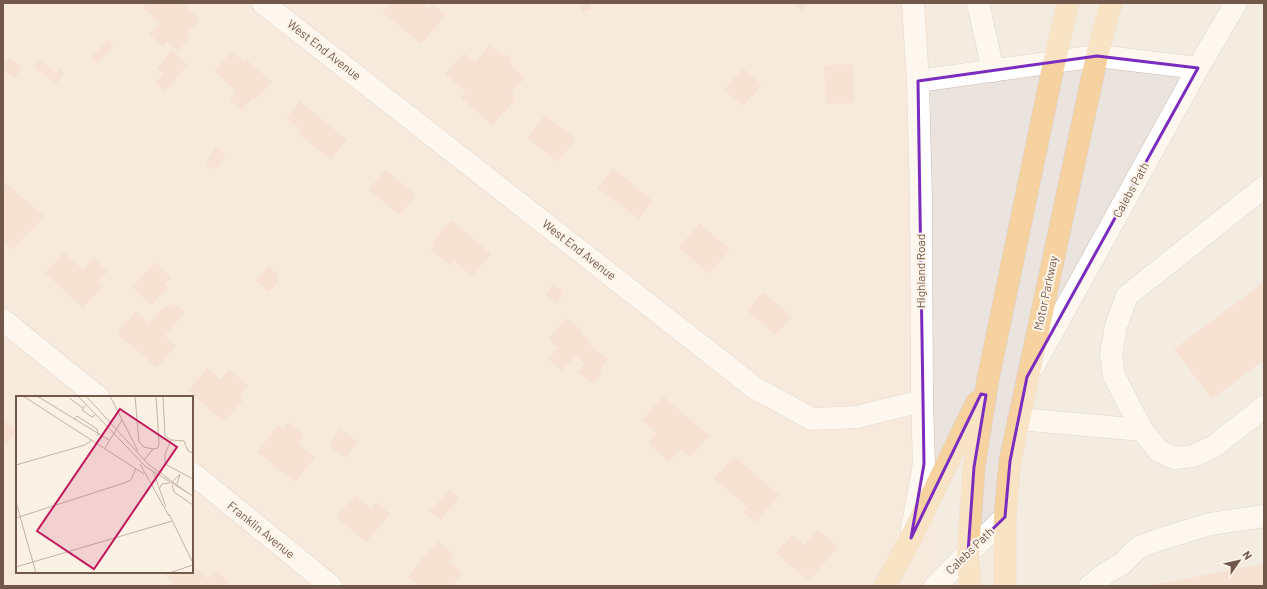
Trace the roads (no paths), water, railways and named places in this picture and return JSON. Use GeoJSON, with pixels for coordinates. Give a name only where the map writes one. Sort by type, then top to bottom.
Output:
{"type":"FeatureCollection","features":[{"type":"Feature","properties":{"kind":"main road"},"geometry":{"type":"LineString","coordinates":[[970,586],[968,553],[974,467],[988,379],[1054,63],[1068,3]]}},
{"type":"Feature","properties":{"kind":"main road","name":"Motor Parkway"},"geometry":{"type":"LineString","coordinates":[[1005,586],[1005,517],[1010,461],[1097,56],[1111,3]]}},
{"type":"Feature","properties":{"kind":"main road"},"geometry":{"type":"LineString","coordinates":[[885,586],[911,538],[988,379]]}},
{"type":"Feature","properties":{"kind":"street","name":"West End Avenue"},"geometry":{"type":"LineString","coordinates":[[263,3],[755,388],[812,419],[857,417],[922,401]]}},
{"type":"Feature","properties":{"kind":"street","name":"Highland Road"},"geometry":{"type":"LineString","coordinates":[[911,538],[924,464],[918,81],[913,3]]}},
{"type":"Feature","properties":{"kind":"street"},"geometry":{"type":"LineString","coordinates":[[978,3],[993,71]]}},
{"type":"Feature","properties":{"kind":"street","name":"Calebs Path"},"geometry":{"type":"LineString","coordinates":[[1027,377],[1198,68],[1236,3]]}},
{"type":"Feature","properties":{"kind":"street"},"geometry":{"type":"LineString","coordinates":[[918,81],[1097,56],[1198,68]]}},
{"type":"Feature","properties":{"kind":"street"},"geometry":{"type":"LineString","coordinates":[[1264,187],[1127,296],[1116,326],[1111,354],[1114,376],[1142,430],[1159,451],[1174,458],[1193,456],[1213,447],[1264,407]]}},
{"type":"Feature","properties":{"kind":"street"},"geometry":{"type":"LineString","coordinates":[[3,320],[97,396]]}},
{"type":"Feature","properties":{"kind":"street"},"geometry":{"type":"LineString","coordinates":[[1019,419],[1142,430]]}},
{"type":"Feature","properties":{"kind":"street","name":"Franklin Avenue"},"geometry":{"type":"LineString","coordinates":[[193,474],[331,586]]}},
{"type":"Feature","properties":{"kind":"street"},"geometry":{"type":"LineString","coordinates":[[1090,586],[1106,573],[1122,564],[1139,547],[1161,538],[1210,524],[1264,516]]}},
{"type":"Feature","properties":{"kind":"street","name":"Calebs Path"},"geometry":{"type":"LineString","coordinates":[[935,586],[1005,517]]}}]}
